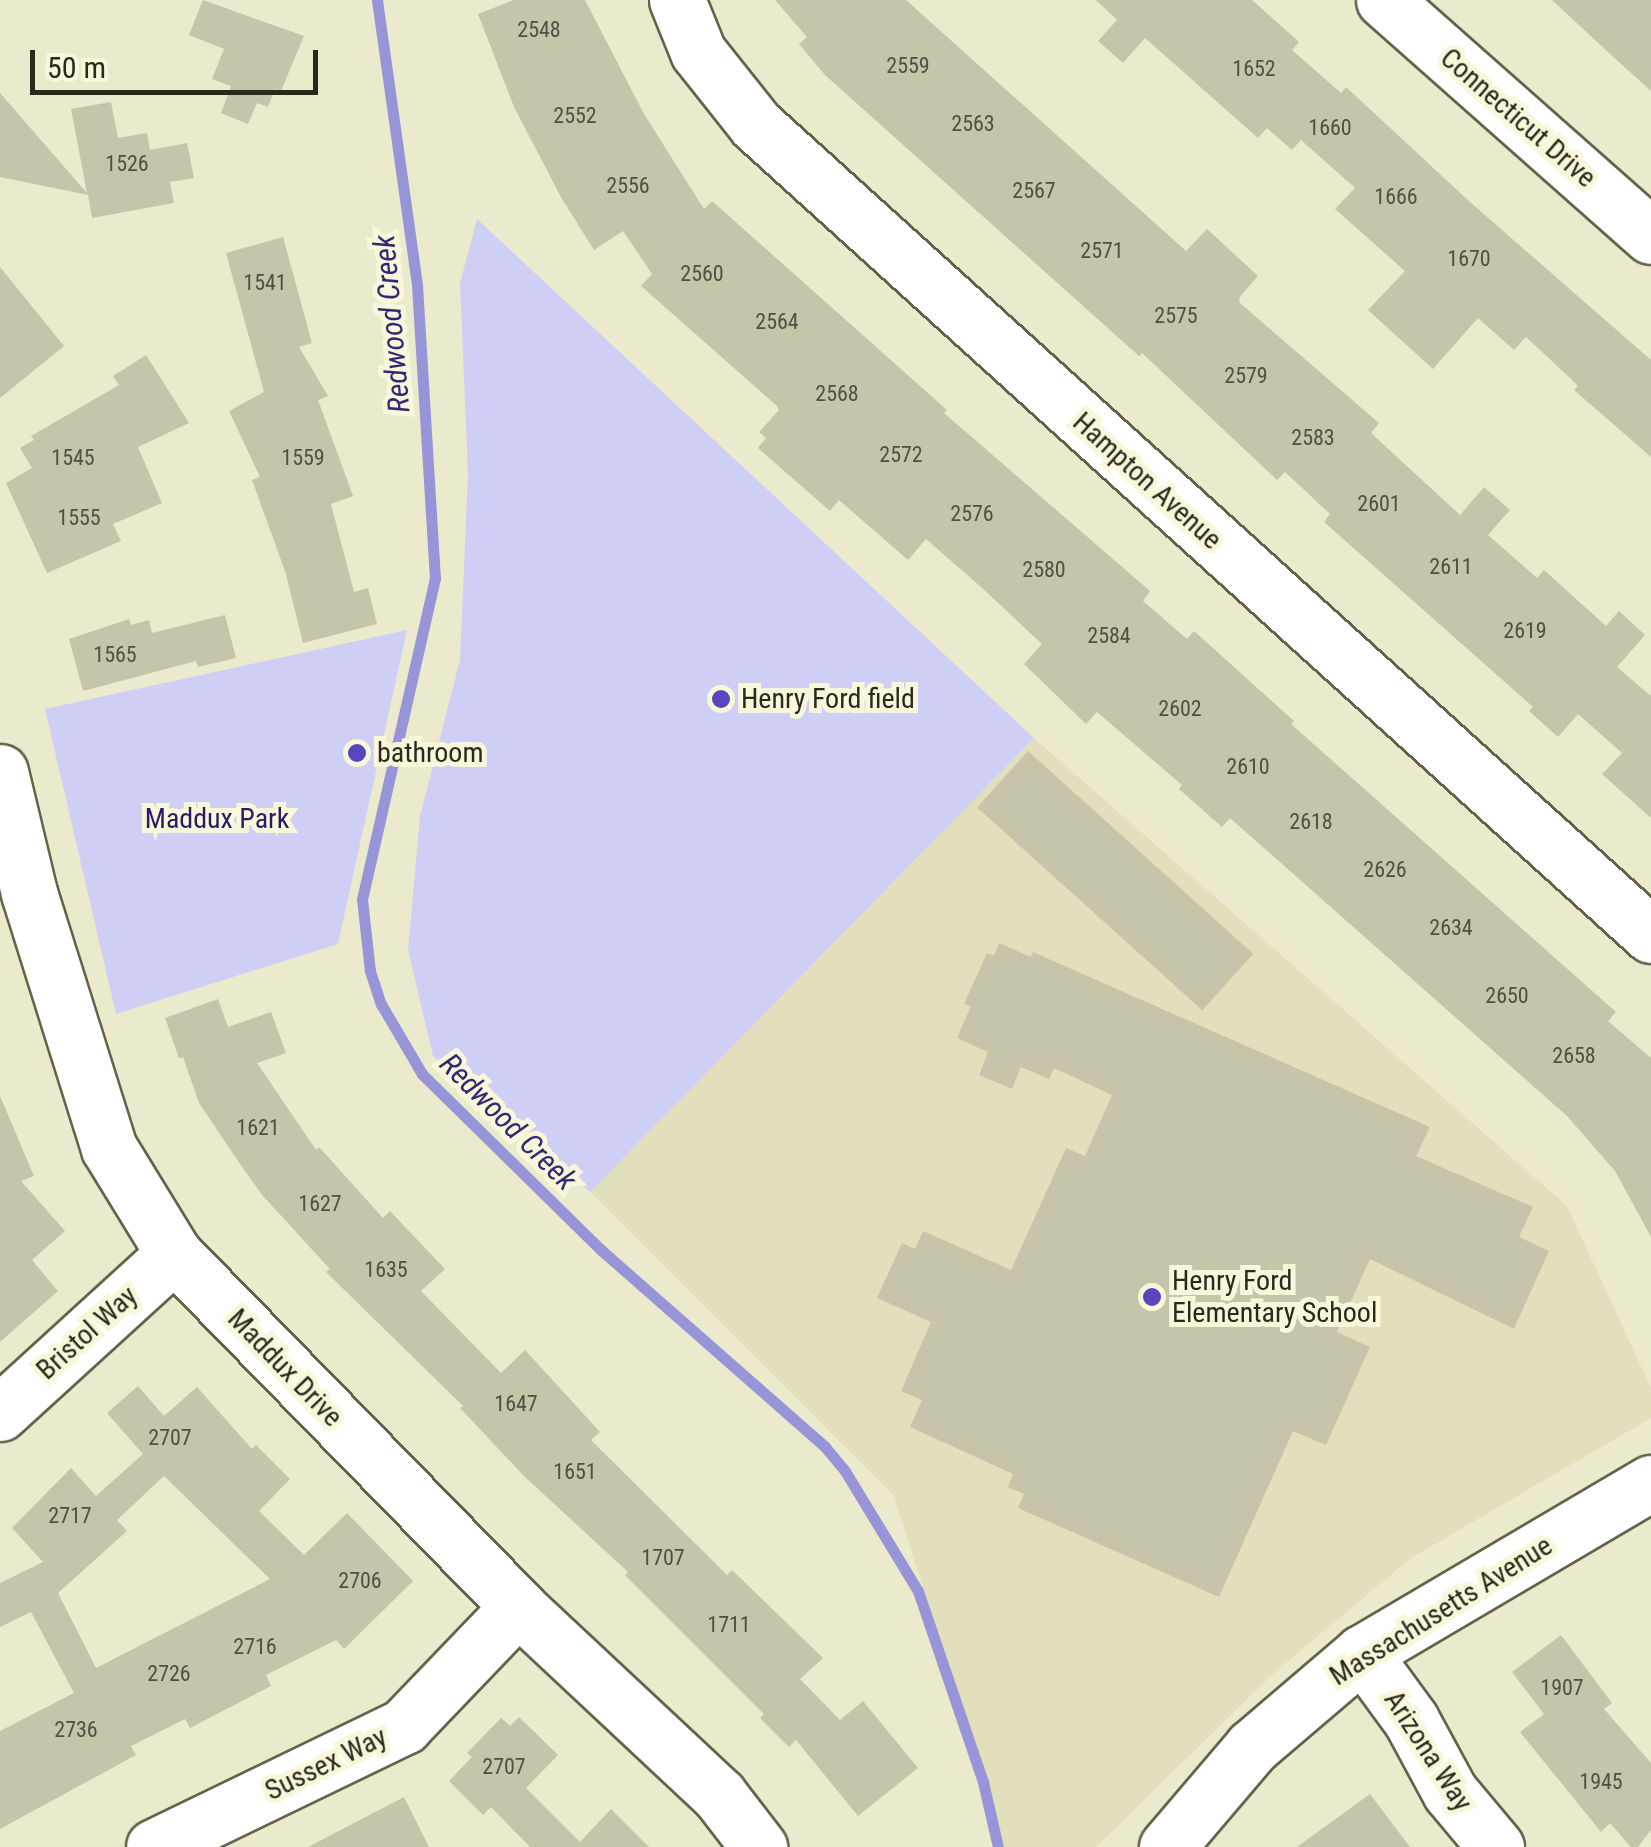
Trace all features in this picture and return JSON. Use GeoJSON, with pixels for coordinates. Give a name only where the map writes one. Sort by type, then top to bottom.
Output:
{"type":"FeatureCollection","features":[{"type":"Feature","properties":{"kind":"street","name":"Hampton Avenue"},"geometry":{"type":"LineString","coordinates":[[677,0],[698,52],[756,125],[1651,936]]}},
{"type":"Feature","properties":{"kind":"street","name":"Connecticut Drive"},"geometry":{"type":"LineString","coordinates":[[1384,0],[1651,236]]}},
{"type":"Feature","properties":{"kind":"street","name":"Maddux Drive"},"geometry":{"type":"LineString","coordinates":[[0,772],[14,897],[109,1148],[174,1254],[518,1607],[719,1795],[760,1847]]}},
{"type":"Feature","properties":{"kind":"street","name":"Bristol Way"},"geometry":{"type":"LineString","coordinates":[[0,1413],[174,1254]]}},
{"type":"Feature","properties":{"kind":"street","name":"Massachusetts Avenue"},"geometry":{"type":"LineString","coordinates":[[1167,1847],[1252,1747],[1362,1653],[1651,1484]]}},
{"type":"Feature","properties":{"kind":"street","name":"Sussex Way"},"geometry":{"type":"LineString","coordinates":[[154,1847],[404,1726],[518,1607]]}},
{"type":"Feature","properties":{"kind":"street","name":"Arizona Way"},"geometry":{"type":"LineString","coordinates":[[1362,1653],[1411,1720],[1450,1792],[1496,1847]]}},
{"type":"Feature","properties":{"kind":"shaded area","name":"Henry Ford Elementary School"},"geometry":{"type":"Polygon","coordinates":[[[1034,738],[1567,1206],[1651,1388],[1651,1418],[1411,1558],[1274,1673],[1096,1847],[1005,1847],[894,1496],[590,1192],[1034,738]]]}},
{"type":"Feature","properties":{"kind":"green space","name":"Henry Ford field"},"geometry":{"type":"Polygon","coordinates":[[[477,219],[1034,738],[590,1192],[433,1056],[408,950],[420,816],[460,660],[468,474],[460,283],[477,219]]]}},
{"type":"Feature","properties":{"kind":"green space","name":"Maddux Park"},"geometry":{"type":"Polygon","coordinates":[[[407,630],[338,944],[116,1014],[45,709],[407,630]]]}},
{"type":"Feature","properties":{"kind":"building"},"geometry":{"type":"Polygon","coordinates":[[[203,0],[304,36],[281,91],[275,89],[268,107],[257,103],[248,124],[221,113],[231,86],[212,79],[224,49],[189,35],[203,0]]]}},
{"type":"Feature","properties":{"kind":"building"},"geometry":{"type":"Polygon","coordinates":[[[514,0],[585,0],[644,114],[704,209],[712,201],[947,410],[944,413],[1150,591],[1143,601],[1187,639],[1194,631],[1294,721],[1291,724],[1616,1012],[1608,1021],[1651,1058],[1651,1237],[1615,1171],[1567,1116],[1230,818],[1222,827],[1179,789],[1182,785],[1097,712],[1086,724],[1024,664],[1042,644],[981,587],[926,539],[908,560],[839,500],[830,511],[758,448],[766,438],[759,432],[779,410],[777,406],[641,286],[652,274],[623,231],[594,250],[562,199],[514,107],[478,14],[514,0]]]}},
{"type":"Feature","properties":{"kind":"building"},"geometry":{"type":"Polygon","coordinates":[[[775,0],[906,0],[1186,251],[1207,229],[1258,276],[1239,298],[1240,303],[1379,423],[1371,433],[1460,515],[1484,487],[1510,510],[1488,535],[1537,578],[1544,570],[1606,626],[1619,611],[1645,635],[1617,667],[1651,696],[1651,818],[1602,774],[1622,753],[1578,714],[1558,737],[1529,711],[1533,707],[1324,522],[1330,514],[1285,472],[1277,480],[1142,353],[1139,356],[825,75],[799,44],[807,37],[775,0]]]}},
{"type":"Feature","properties":{"kind":"building"},"geometry":{"type":"Polygon","coordinates":[[[1096,0],[1252,0],[1299,42],[1292,50],[1341,93],[1346,87],[1651,360],[1651,457],[1574,390],[1578,386],[1526,337],[1514,350],[1478,318],[1433,369],[1368,310],[1405,271],[1335,209],[1355,188],[1301,140],[1292,150],[1267,128],[1258,138],[1145,38],[1123,63],[1098,41],[1117,20],[1096,0]]]}},
{"type":"Feature","properties":{"kind":"building"},"geometry":{"type":"Polygon","coordinates":[[[1552,0],[1651,0],[1651,91],[1609,53],[1552,0]]]}},
{"type":"Feature","properties":{"kind":"building"},"geometry":{"type":"Polygon","coordinates":[[[0,93],[87,193],[71,109],[111,102],[118,138],[147,133],[150,150],[187,143],[194,178],[170,182],[174,203],[92,218],[88,195],[0,177],[0,93]]]}},
{"type":"Feature","properties":{"kind":"building"},"geometry":{"type":"Polygon","coordinates":[[[283,237],[312,343],[299,347],[328,396],[318,400],[353,496],[331,504],[354,592],[368,588],[377,624],[303,643],[286,574],[252,480],[260,477],[229,411],[264,392],[226,253],[283,237]]]}},
{"type":"Feature","properties":{"kind":"building"},"geometry":{"type":"Polygon","coordinates":[[[0,267],[64,346],[0,398],[0,267]]]}},
{"type":"Feature","properties":{"kind":"building"},"geometry":{"type":"Polygon","coordinates":[[[146,355],[189,423],[138,447],[162,503],[113,524],[121,541],[47,573],[6,483],[32,468],[20,448],[34,440],[31,436],[119,385],[113,376],[146,355]]]}},
{"type":"Feature","properties":{"kind":"building"},"geometry":{"type":"Polygon","coordinates":[[[225,615],[236,658],[198,667],[196,661],[83,691],[69,639],[129,619],[131,625],[149,620],[152,633],[225,615]]]}},
{"type":"Feature","properties":{"kind":"building"},"geometry":{"type":"Polygon","coordinates":[[[1028,751],[1253,954],[1202,1010],[977,807],[1028,751]]]}},
{"type":"Feature","properties":{"kind":"building"},"geometry":{"type":"Polygon","coordinates":[[[999,943],[1031,957],[1033,952],[1430,1127],[1416,1156],[1533,1207],[1519,1237],[1549,1251],[1514,1329],[1370,1259],[1337,1332],[1370,1347],[1326,1445],[1293,1431],[1219,1597],[1018,1508],[1024,1494],[1008,1487],[1013,1474],[910,1427],[922,1400],[901,1391],[931,1322],[877,1298],[902,1243],[915,1249],[923,1231],[1011,1270],[1066,1148],[1085,1156],[1112,1095],[1054,1068],[1049,1079],[1021,1067],[1012,1089],[979,1075],[988,1052],[957,1038],[971,1006],[964,1004],[987,953],[994,956],[999,943]]]}},
{"type":"Feature","properties":{"kind":"building"},"geometry":{"type":"Polygon","coordinates":[[[218,999],[228,1027],[271,1012],[286,1053],[257,1063],[316,1150],[319,1147],[383,1218],[390,1211],[445,1269],[421,1291],[501,1373],[525,1350],[600,1432],[591,1440],[727,1575],[732,1570],[823,1658],[800,1679],[840,1720],[863,1701],[918,1768],[858,1816],[796,1740],[789,1747],[760,1718],[764,1714],[625,1575],[628,1572],[524,1476],[460,1408],[463,1406],[326,1272],[330,1269],[262,1195],[236,1158],[199,1103],[183,1057],[179,1058],[165,1018],[218,999]]]}},
{"type":"Feature","properties":{"kind":"building"},"geometry":{"type":"Polygon","coordinates":[[[0,1096],[34,1176],[21,1181],[65,1231],[32,1260],[58,1291],[0,1342],[0,1096]]]}},
{"type":"Feature","properties":{"kind":"building"},"geometry":{"type":"Polygon","coordinates":[[[138,1386],[164,1416],[197,1387],[252,1449],[256,1445],[290,1479],[259,1511],[304,1555],[347,1513],[413,1581],[344,1649],[336,1640],[266,1675],[271,1686],[190,1728],[185,1719],[131,1746],[136,1755],[0,1829],[0,1731],[74,1693],[31,1612],[0,1627],[0,1583],[43,1562],[12,1528],[71,1468],[96,1496],[143,1454],[107,1413],[138,1386]],[[164,1476],[117,1520],[127,1531],[58,1593],[96,1668],[270,1579],[164,1476]]]}},
{"type":"Feature","properties":{"kind":"building"},"geometry":{"type":"Polygon","coordinates":[[[1561,1635],[1612,1703],[1604,1709],[1651,1763],[1651,1830],[1638,1847],[1631,1847],[1610,1823],[1601,1832],[1520,1732],[1544,1714],[1512,1672],[1561,1635]]]}},
{"type":"Feature","properties":{"kind":"building"},"geometry":{"type":"Polygon","coordinates":[[[519,1717],[558,1755],[526,1788],[580,1842],[611,1809],[649,1847],[530,1847],[491,1807],[483,1815],[449,1781],[472,1757],[467,1753],[501,1718],[510,1726],[519,1717]]]}},
{"type":"Feature","properties":{"kind":"building"},"geometry":{"type":"Polygon","coordinates":[[[1370,1794],[1410,1847],[1297,1847],[1370,1794]]]}},
{"type":"Feature","properties":{"kind":"building"},"geometry":{"type":"Polygon","coordinates":[[[404,1797],[429,1847],[308,1847],[404,1797]]]}},
{"type":"Feature","properties":{"kind":"waterway","name":"Redwood Creek"},"geometry":{"type":"LineString","coordinates":[[377,0],[417,285],[435,578],[362,899],[370,971],[381,1004],[422,1074],[600,1249],[825,1447],[845,1471],[918,1591],[983,1782],[998,1847]]}},
{"type":"Feature","properties":{"kind":"place","name":"Henry Ford field"},"geometry":{"type":"Point","coordinates":[721,699]}},
{"type":"Feature","properties":{"kind":"place","name":"bathroom"},"geometry":{"type":"Point","coordinates":[357,753]}},
{"type":"Feature","properties":{"kind":"place","name":"Henry Ford Elementary School"},"geometry":{"type":"Point","coordinates":[1152,1297]}}]}
